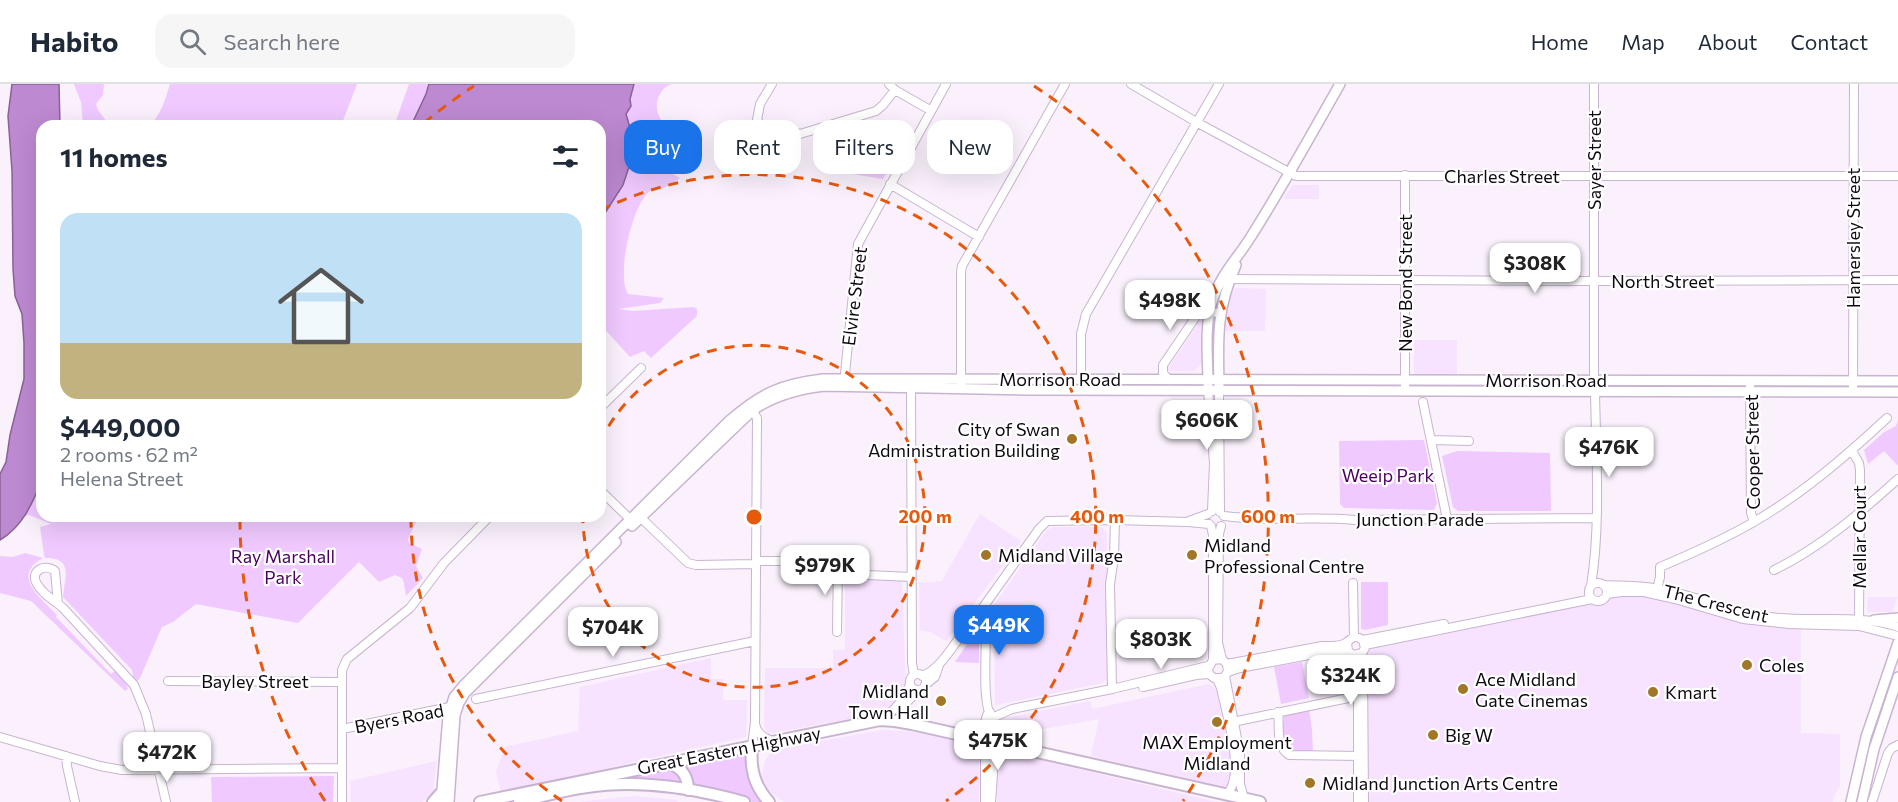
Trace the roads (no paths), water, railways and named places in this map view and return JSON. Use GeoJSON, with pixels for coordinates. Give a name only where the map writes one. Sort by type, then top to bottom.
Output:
{"type":"FeatureCollection","features":[{"type":"Feature","properties":{"kind":"highway","name":"Great Eastern Highway"},"geometry":{"type":"LineString","coordinates":[[480,802],[880,720],[912,724],[1260,802]]}},
{"type":"Feature","properties":{"kind":"highway"},"geometry":{"type":"LineString","coordinates":[[756,784],[758,760],[764,744]]}},
{"type":"Feature","properties":{"kind":"highway"},"geometry":{"type":"LineString","coordinates":[[752,746],[751,767],[756,784],[769,802]]}},
{"type":"Feature","properties":{"kind":"highway"},"geometry":{"type":"LineString","coordinates":[[668,763],[677,766],[685,775],[688,790]]}},
{"type":"Feature","properties":{"kind":"highway"},"geometry":{"type":"LineString","coordinates":[[519,802],[560,792],[600,786],[644,785],[688,790],[744,802]]}},
{"type":"Feature","properties":{"kind":"highway"},"geometry":{"type":"LineString","coordinates":[[433,802],[441,798]]}},
{"type":"Feature","properties":{"kind":"main road"},"geometry":{"type":"LineString","coordinates":[[1214,385],[1209,312],[1214,295],[1290,173],[1340,84]]}},
{"type":"Feature","properties":{"kind":"main road"},"geometry":{"type":"LineString","coordinates":[[1214,385],[1220,313],[1226,278]]}},
{"type":"Feature","properties":{"kind":"main road","name":"Morrison Road"},"geometry":{"type":"LineString","coordinates":[[441,798],[454,707],[465,693],[636,518],[750,407],[800,389],[844,382],[961,384],[1081,379],[1168,380],[1214,385]]}},
{"type":"Feature","properties":{"kind":"main road"},"geometry":{"type":"LineString","coordinates":[[1572,380],[1595,391],[1605,384],[1618,380]]}},
{"type":"Feature","properties":{"kind":"main road","name":"Morrison Road"},"geometry":{"type":"LineString","coordinates":[[961,384],[1029,390],[1214,385],[1405,385],[1572,380],[1750,381],[1898,392]]}},
{"type":"Feature","properties":{"kind":"main road","name":"Morrison Road"},"geometry":{"type":"LineString","coordinates":[[1405,385],[1595,391],[1750,392],[1853,387],[1898,381]]}},
{"type":"Feature","properties":{"kind":"main road"},"geometry":{"type":"LineString","coordinates":[[1874,620],[1898,618]]}},
{"type":"Feature","properties":{"kind":"main road"},"geometry":{"type":"LineString","coordinates":[[1851,802],[1866,737],[1898,643]]}},
{"type":"Feature","properties":{"kind":"main road"},"geometry":{"type":"LineString","coordinates":[[1862,802],[1874,749],[1898,677]]}},
{"type":"Feature","properties":{"kind":"main road"},"geometry":{"type":"LineString","coordinates":[[449,802],[454,707]]}},
{"type":"Feature","properties":{"kind":"street"},"geometry":{"type":"LineString","coordinates":[[772,84],[760,104],[757,120],[767,127],[800,134],[876,111],[883,105],[892,87],[930,110]]}},
{"type":"Feature","properties":{"kind":"street","name":"Elvire Street"},"geometry":{"type":"LineString","coordinates":[[844,382],[858,244],[946,84]]}},
{"type":"Feature","properties":{"kind":"street"},"geometry":{"type":"LineString","coordinates":[[961,384],[961,272],[1065,84]]}},
{"type":"Feature","properties":{"kind":"street","name":"Charles Street"},"geometry":{"type":"LineString","coordinates":[[1131,84],[1296,176],[1898,176]]}},
{"type":"Feature","properties":{"kind":"street"},"geometry":{"type":"LineString","coordinates":[[1081,379],[1081,334],[1086,314],[1219,84]]}},
{"type":"Feature","properties":{"kind":"street","name":"Sayer Street"},"geometry":{"type":"LineString","coordinates":[[1594,84],[1594,380]]}},
{"type":"Feature","properties":{"kind":"street","name":"Hamersley Street"},"geometry":{"type":"LineString","coordinates":[[1853,387],[1854,84]]}},
{"type":"Feature","properties":{"kind":"street","name":"New Bond Street"},"geometry":{"type":"LineString","coordinates":[[1405,176],[1405,385]]}},
{"type":"Feature","properties":{"kind":"street"},"geometry":{"type":"LineString","coordinates":[[890,184],[979,237]]}},
{"type":"Feature","properties":{"kind":"street","name":"North Street"},"geometry":{"type":"LineString","coordinates":[[1226,278],[1594,281],[1898,280]]}},
{"type":"Feature","properties":{"kind":"street"},"geometry":{"type":"LineString","coordinates":[[1168,380],[1163,373],[1163,365],[1193,318],[1202,313],[1220,313]]}},
{"type":"Feature","properties":{"kind":"street"},"geometry":{"type":"LineString","coordinates":[[606,402],[641,368]]}},
{"type":"Feature","properties":{"kind":"street","name":"Cooper Street"},"geometry":{"type":"LineString","coordinates":[[1750,381],[1751,513],[1754,522]]}},
{"type":"Feature","properties":{"kind":"street"},"geometry":{"type":"LineString","coordinates":[[911,383],[912,663],[915,678],[912,688],[922,688]]}},
{"type":"Feature","properties":{"kind":"street"},"geometry":{"type":"LineString","coordinates":[[1214,385],[1214,505],[1218,517],[1219,534],[1218,643],[1226,668],[1235,759],[1235,782],[1227,794]]}},
{"type":"Feature","properties":{"kind":"street"},"geometry":{"type":"LineString","coordinates":[[1591,593],[1596,518],[1595,391]]}},
{"type":"Feature","properties":{"kind":"street"},"geometry":{"type":"LineString","coordinates":[[1423,402],[1447,519]]}},
{"type":"Feature","properties":{"kind":"street"},"geometry":{"type":"LineString","coordinates":[[750,407],[757,418],[755,722],[752,746]]}},
{"type":"Feature","properties":{"kind":"street"},"geometry":{"type":"LineString","coordinates":[[1657,591],[1660,567],[1704,548],[1754,522],[1816,480],[1887,418]]}},
{"type":"Feature","properties":{"kind":"street"},"geometry":{"type":"LineString","coordinates":[[1431,440],[1469,441]]}},
{"type":"Feature","properties":{"kind":"street","name":"Mellar Court"},"geometry":{"type":"LineString","coordinates":[[1852,450],[1859,463],[1859,622]]}},
{"type":"Feature","properties":{"kind":"street"},"geometry":{"type":"LineString","coordinates":[[1774,570],[1786,565],[1860,513],[1898,479]]}},
{"type":"Feature","properties":{"kind":"street"},"geometry":{"type":"LineString","coordinates":[[606,495],[688,563],[696,565],[838,561],[868,575],[911,577]]}},
{"type":"Feature","properties":{"kind":"street"},"geometry":{"type":"LineString","coordinates":[[1188,522],[1218,517]]}},
{"type":"Feature","properties":{"kind":"street"},"geometry":{"type":"LineString","coordinates":[[1218,517],[1210,525],[1213,535],[1212,670],[1221,688],[1240,754],[1241,789],[1244,798]]}},
{"type":"Feature","properties":{"kind":"street","name":"Junction Parade"},"geometry":{"type":"LineString","coordinates":[[974,620],[1043,523],[1052,520],[1188,522],[1216,527],[1218,517],[1596,518]]}},
{"type":"Feature","properties":{"kind":"street"},"geometry":{"type":"LineString","coordinates":[[1112,689],[1110,584],[1114,557],[1115,520]]}},
{"type":"Feature","properties":{"kind":"street"},"geometry":{"type":"LineString","coordinates":[[342,802],[342,670],[347,659],[410,608],[444,563],[484,522]]}},
{"type":"Feature","properties":{"kind":"street"},"geometry":{"type":"LineString","coordinates":[[837,632],[838,561]]}},
{"type":"Feature","properties":{"kind":"street"},"geometry":{"type":"LineString","coordinates":[[1594,565],[1607,594]]}},
{"type":"Feature","properties":{"kind":"street"},"geometry":{"type":"LineString","coordinates":[[58,604],[55,571],[49,567],[42,567],[35,573],[35,582],[48,598],[58,604],[135,685],[146,714],[166,802]]}},
{"type":"Feature","properties":{"kind":"street"},"geometry":{"type":"LineString","coordinates":[[1353,583],[1352,651],[1361,756],[1358,802]]}},
{"type":"Feature","properties":{"kind":"street","name":"The Crescent"},"geometry":{"type":"LineString","coordinates":[[1364,642],[1536,607],[1591,593],[1596,584],[1657,591],[1743,618],[1767,622],[1874,620],[1898,627]]}},
{"type":"Feature","properties":{"kind":"street","name":"The Crescent"},"geometry":{"type":"LineString","coordinates":[[1591,593],[1601,601],[1607,594],[1616,592],[1657,591]]}},
{"type":"Feature","properties":{"kind":"street"},"geometry":{"type":"LineString","coordinates":[[880,720],[891,712],[904,697],[915,678],[929,673],[940,663],[966,627],[974,620],[986,634],[986,700],[990,716],[985,802]]}},
{"type":"Feature","properties":{"kind":"street","name":"The Crescent"},"geometry":{"type":"LineString","coordinates":[[1859,622],[1898,636]]}},
{"type":"Feature","properties":{"kind":"street"},"geometry":{"type":"LineString","coordinates":[[990,716],[1012,709],[1212,670],[1352,651],[1364,642],[1358,636],[1354,637]]}},
{"type":"Feature","properties":{"kind":"street"},"geometry":{"type":"LineString","coordinates":[[476,699],[755,641]]}},
{"type":"Feature","properties":{"kind":"street"},"geometry":{"type":"LineString","coordinates":[[1352,651],[1358,666],[1364,802]]}},
{"type":"Feature","properties":{"kind":"street"},"geometry":{"type":"LineString","coordinates":[[912,724],[906,716],[905,704],[935,677],[940,663]]}},
{"type":"Feature","properties":{"kind":"street"},"geometry":{"type":"LineString","coordinates":[[1212,670],[1226,668]]}},
{"type":"Feature","properties":{"kind":"street"},"geometry":{"type":"LineString","coordinates":[[915,678],[926,680],[922,688]]}},
{"type":"Feature","properties":{"kind":"street","name":"Bayley Street"},"geometry":{"type":"LineString","coordinates":[[168,681],[342,682]]}},
{"type":"Feature","properties":{"kind":"street"},"geometry":{"type":"LineString","coordinates":[[1231,722],[1358,696]]}},
{"type":"Feature","properties":{"kind":"street","name":"Byers Road"},"geometry":{"type":"LineString","coordinates":[[342,729],[454,707]]}},
{"type":"Feature","properties":{"kind":"street"},"geometry":{"type":"LineString","coordinates":[[1278,712],[1281,745],[1289,755],[1361,756]]}},
{"type":"Feature","properties":{"kind":"street"},"geometry":{"type":"LineString","coordinates":[[755,722],[761,735],[776,742]]}},
{"type":"Feature","properties":{"kind":"street"},"geometry":{"type":"LineString","coordinates":[[0,737],[114,769],[342,768]]}},
{"type":"Feature","properties":{"kind":"street"},"geometry":{"type":"LineString","coordinates":[[988,741],[993,775],[991,802]]}},
{"type":"Feature","properties":{"kind":"street"},"geometry":{"type":"LineString","coordinates":[[1872,802],[1888,753],[1898,745]]}},
{"type":"Feature","properties":{"kind":"street"},"geometry":{"type":"LineString","coordinates":[[66,756],[75,802]]}},
{"type":"Feature","properties":{"kind":"place","name":"City of Swan Administration Building"},"geometry":{"type":"Point","coordinates":[1072,439]}},
{"type":"Feature","properties":{"kind":"place","name":"Midland Village"},"geometry":{"type":"Point","coordinates":[986,555]}},
{"type":"Feature","properties":{"kind":"place","name":"Midland Professional Centre"},"geometry":{"type":"Point","coordinates":[1192,555]}},
{"type":"Feature","properties":{"kind":"place","name":"Coles"},"geometry":{"type":"Point","coordinates":[1747,665]}},
{"type":"Feature","properties":{"kind":"place","name":"Ace Midland Gate Cinemas"},"geometry":{"type":"Point","coordinates":[1463,689]}},
{"type":"Feature","properties":{"kind":"place","name":"Kmart"},"geometry":{"type":"Point","coordinates":[1653,692]}},
{"type":"Feature","properties":{"kind":"place","name":"Midland Town Hall"},"geometry":{"type":"Point","coordinates":[941,701]}},
{"type":"Feature","properties":{"kind":"place","name":"MAX Employment Midland"},"geometry":{"type":"Point","coordinates":[1217,722]}},
{"type":"Feature","properties":{"kind":"place","name":"Big W"},"geometry":{"type":"Point","coordinates":[1433,735]}},
{"type":"Feature","properties":{"kind":"place","name":"Midland Junction Arts Centre"},"geometry":{"type":"Point","coordinates":[1310,783]}},
{"type":"Feature","properties":{"kind":"park label","name":"Weeip Park"},"geometry":{"type":"Point","coordinates":[1388,475]}},
{"type":"Feature","properties":{"kind":"park label","name":"Ray Marshall Park"},"geometry":{"type":"Point","coordinates":[283,566]}}]}
